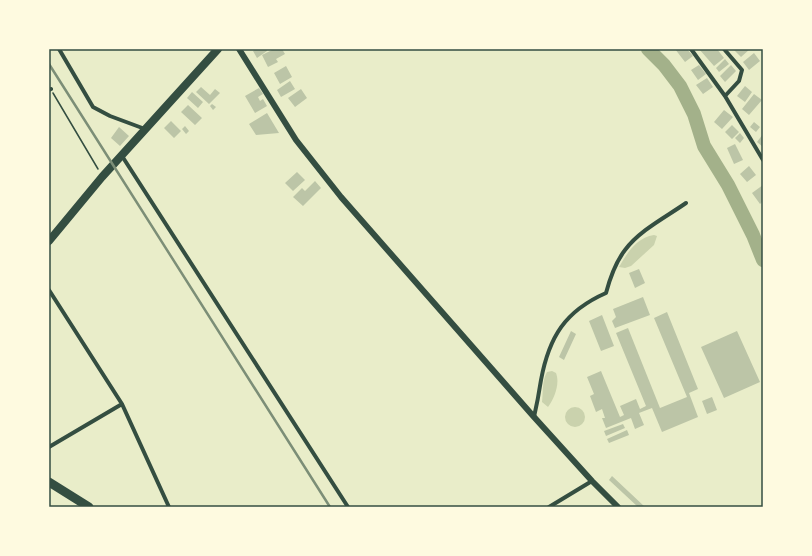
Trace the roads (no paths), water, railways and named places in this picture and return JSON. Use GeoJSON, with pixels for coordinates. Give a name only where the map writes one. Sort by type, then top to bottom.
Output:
{"type":"FeatureCollection","features":[{"type":"Feature","properties":{"kind":"highway"},"geometry":{"type":"LineString","coordinates":[[49,241],[102,177],[218,49]]}},
{"type":"Feature","properties":{"kind":"highway"},"geometry":{"type":"LineString","coordinates":[[49,482],[89,507]]}},
{"type":"Feature","properties":{"kind":"street"},"geometry":{"type":"LineString","coordinates":[[59,49],[93,107],[110,116],[145,130]]}},
{"type":"Feature","properties":{"kind":"street"},"geometry":{"type":"LineString","coordinates":[[239,49],[296,140],[341,197],[534,417],[592,481],[618,507]]}},
{"type":"Feature","properties":{"kind":"street"},"geometry":{"type":"LineString","coordinates":[[691,49],[725,96],[762,157]]}},
{"type":"Feature","properties":{"kind":"street"},"geometry":{"type":"LineString","coordinates":[[724,49],[742,70],[738,81],[725,96]]}},
{"type":"Feature","properties":{"kind":"street"},"geometry":{"type":"LineString","coordinates":[[122,156],[348,507]]}},
{"type":"Feature","properties":{"kind":"street"},"geometry":{"type":"LineString","coordinates":[[534,417],[546,358],[555,336],[565,321],[579,308],[592,299],[606,293],[616,265],[624,251],[633,241],[644,231],[686,203]]}},
{"type":"Feature","properties":{"kind":"street"},"geometry":{"type":"LineString","coordinates":[[49,290],[122,404],[169,507]]}},
{"type":"Feature","properties":{"kind":"street"},"geometry":{"type":"LineString","coordinates":[[49,447],[122,404]]}},
{"type":"Feature","properties":{"kind":"street"},"geometry":{"type":"LineString","coordinates":[[549,507],[592,481]]}},
{"type":"Feature","properties":{"kind":"waterway"},"geometry":{"type":"LineString","coordinates":[[648,49],[664,65],[680,86],[694,114],[704,146],[728,185],[753,235],[763,260]]}},
{"type":"Feature","properties":{"kind":"railway"},"geometry":{"type":"LineString","coordinates":[[49,64],[330,507]]}}]}
